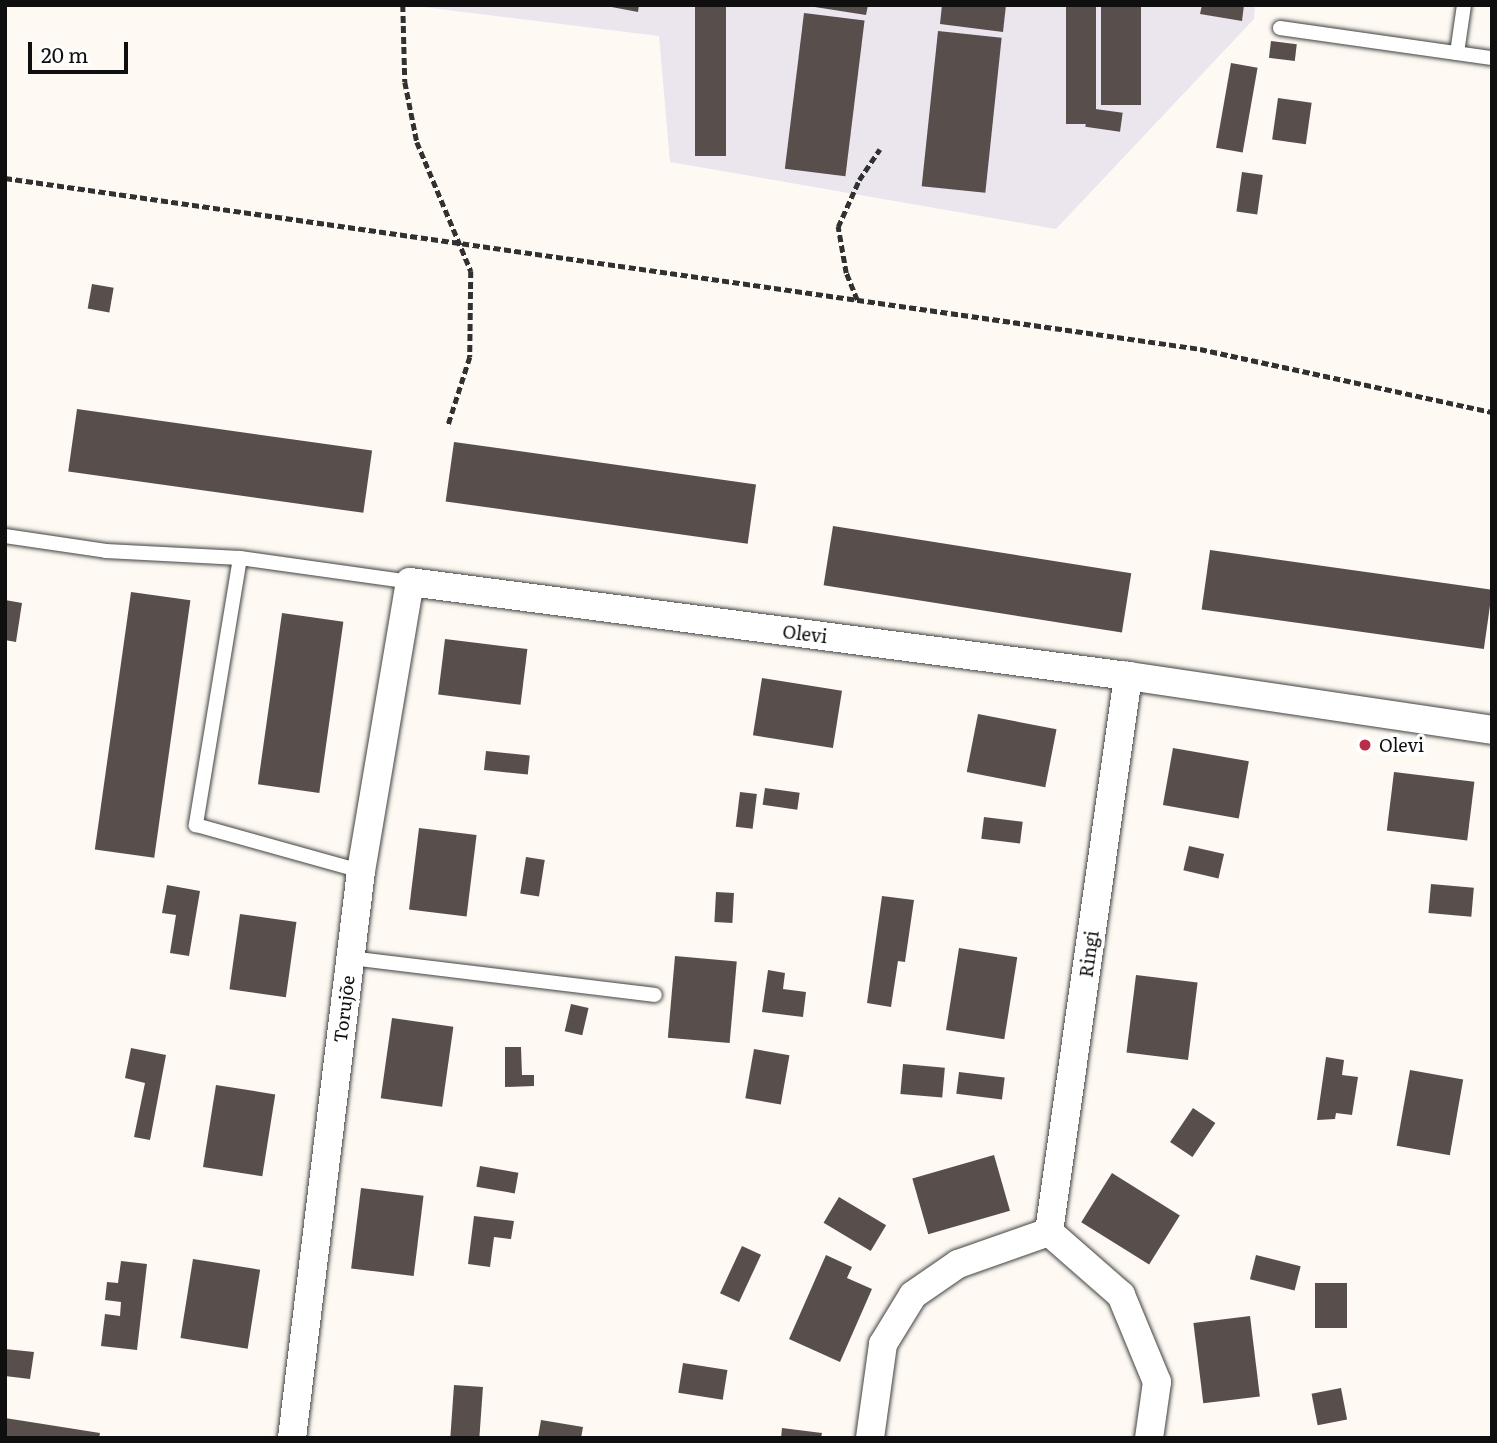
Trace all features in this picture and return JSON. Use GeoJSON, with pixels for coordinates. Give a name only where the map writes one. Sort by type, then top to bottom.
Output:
{"type":"FeatureCollection","features":[{"type":"Feature","properties":{"kind":"street","name":"Olevi"},"geometry":{"type":"LineString","coordinates":[[410,582],[1128,676],[1492,730]]}},
{"type":"Feature","properties":{"kind":"street","name":"Torujõe"},"geometry":{"type":"LineString","coordinates":[[292,1438],[361,871],[410,582]]}},
{"type":"Feature","properties":{"kind":"street","name":"Ringi"},"geometry":{"type":"LineString","coordinates":[[1049,1232],[1128,676]]}},
{"type":"Feature","properties":{"kind":"street"},"geometry":{"type":"LineString","coordinates":[[870,1438],[883,1344],[913,1295],[958,1264],[1049,1232],[1121,1295],[1157,1381],[1149,1438]]}},
{"type":"Feature","properties":{"kind":"lane"},"geometry":{"type":"LineString","coordinates":[[1457,53],[1464,5]]}},
{"type":"Feature","properties":{"kind":"lane"},"geometry":{"type":"LineString","coordinates":[[1280,28],[1492,58]]}},
{"type":"Feature","properties":{"kind":"lane"},"geometry":{"type":"LineString","coordinates":[[5,536],[106,551],[240,558],[410,582]]}},
{"type":"Feature","properties":{"kind":"lane"},"geometry":{"type":"LineString","coordinates":[[240,558],[196,825],[361,871]]}},
{"type":"Feature","properties":{"kind":"lane"},"geometry":{"type":"LineString","coordinates":[[350,958],[655,995]]}},
{"type":"Feature","properties":{"kind":"path"},"geometry":{"type":"LineString","coordinates":[[403,5],[405,82],[417,142],[471,271],[470,357],[448,426]]}},
{"type":"Feature","properties":{"kind":"path"},"geometry":{"type":"LineString","coordinates":[[857,300],[846,273],[838,227],[859,180],[880,149]]}},
{"type":"Feature","properties":{"kind":"path"},"geometry":{"type":"LineString","coordinates":[[5,178],[1200,349],[1492,412]]}},
{"type":"Feature","properties":{"kind":"shaded area"},"geometry":{"type":"Polygon","coordinates":[[[407,5],[1255,5],[1254,19],[1056,229],[670,162],[659,36],[407,5]]]}},
{"type":"Feature","properties":{"kind":"building"},"geometry":{"type":"Polygon","coordinates":[[[601,5],[639,5],[638,12],[601,5]]]}},
{"type":"Feature","properties":{"kind":"building"},"geometry":{"type":"Polygon","coordinates":[[[695,5],[726,5],[726,156],[695,156],[695,5]]]}},
{"type":"Feature","properties":{"kind":"building"},"geometry":{"type":"Polygon","coordinates":[[[802,5],[868,5],[866,15],[802,5]]]}},
{"type":"Feature","properties":{"kind":"building"},"geometry":{"type":"Polygon","coordinates":[[[942,5],[1006,5],[1003,32],[940,24],[942,5]]]}},
{"type":"Feature","properties":{"kind":"building"},"geometry":{"type":"Polygon","coordinates":[[[1066,5],[1096,5],[1096,124],[1066,124],[1066,5]]]}},
{"type":"Feature","properties":{"kind":"building"},"geometry":{"type":"Polygon","coordinates":[[[1101,5],[1141,5],[1141,105],[1101,105],[1101,5]]]}},
{"type":"Feature","properties":{"kind":"building"},"geometry":{"type":"Polygon","coordinates":[[[1202,5],[1244,5],[1242,21],[1200,14],[1202,5]]]}},
{"type":"Feature","properties":{"kind":"building"},"geometry":{"type":"Polygon","coordinates":[[[804,13],[865,20],[845,176],[785,169],[804,13]]]}},
{"type":"Feature","properties":{"kind":"building"},"geometry":{"type":"Polygon","coordinates":[[[938,31],[1002,38],[985,193],[922,186],[938,31]]]}},
{"type":"Feature","properties":{"kind":"building"},"geometry":{"type":"Polygon","coordinates":[[[1271,41],[1297,44],[1295,61],[1269,58],[1271,41]]]}},
{"type":"Feature","properties":{"kind":"building"},"geometry":{"type":"Polygon","coordinates":[[[1231,63],[1258,68],[1243,152],[1216,148],[1231,63]]]}},
{"type":"Feature","properties":{"kind":"building"},"geometry":{"type":"Polygon","coordinates":[[[1278,98],[1312,103],[1306,144],[1272,140],[1278,98]]]}},
{"type":"Feature","properties":{"kind":"building"},"geometry":{"type":"Polygon","coordinates":[[[1088,108],[1123,113],[1120,132],[1085,127],[1088,108]]]}},
{"type":"Feature","properties":{"kind":"building"},"geometry":{"type":"Polygon","coordinates":[[[1242,172],[1263,175],[1257,215],[1236,212],[1242,172]]]}},
{"type":"Feature","properties":{"kind":"building"},"geometry":{"type":"Polygon","coordinates":[[[92,284],[114,288],[109,312],[88,309],[92,284]]]}},
{"type":"Feature","properties":{"kind":"building"},"geometry":{"type":"Polygon","coordinates":[[[77,409],[372,450],[363,513],[68,471],[77,409]]]}},
{"type":"Feature","properties":{"kind":"building"},"geometry":{"type":"Polygon","coordinates":[[[454,442],[756,484],[748,544],[446,501],[454,442]]]}},
{"type":"Feature","properties":{"kind":"building"},"geometry":{"type":"Polygon","coordinates":[[[833,526],[1131,573],[1122,633],[824,585],[833,526]]]}},
{"type":"Feature","properties":{"kind":"building"},"geometry":{"type":"Polygon","coordinates":[[[1210,550],[1492,590],[1484,649],[1202,609],[1210,550]]]}},
{"type":"Feature","properties":{"kind":"building"},"geometry":{"type":"Polygon","coordinates":[[[131,592],[190,600],[154,858],[95,849],[131,592]]]}},
{"type":"Feature","properties":{"kind":"building"},"geometry":{"type":"Polygon","coordinates":[[[5,600],[22,603],[16,642],[5,640],[5,600]]]}},
{"type":"Feature","properties":{"kind":"building"},"geometry":{"type":"Polygon","coordinates":[[[282,613],[343,622],[319,793],[258,784],[282,613]]]}},
{"type":"Feature","properties":{"kind":"building"},"geometry":{"type":"Polygon","coordinates":[[[445,639],[527,649],[521,705],[438,695],[445,639]]]}},
{"type":"Feature","properties":{"kind":"building"},"geometry":{"type":"Polygon","coordinates":[[[762,678],[842,691],[833,748],[753,735],[762,678]]]}},
{"type":"Feature","properties":{"kind":"building"},"geometry":{"type":"Polygon","coordinates":[[[978,714],[1057,729],[1045,787],[967,772],[978,714]]]}},
{"type":"Feature","properties":{"kind":"building"},"geometry":{"type":"Polygon","coordinates":[[[1173,748],[1249,761],[1239,818],[1163,805],[1173,748]]]}},
{"type":"Feature","properties":{"kind":"building"},"geometry":{"type":"Polygon","coordinates":[[[486,751],[530,756],[528,774],[484,770],[486,751]]]}},
{"type":"Feature","properties":{"kind":"building"},"geometry":{"type":"Polygon","coordinates":[[[1394,772],[1474,782],[1467,840],[1387,831],[1394,772]]]}},
{"type":"Feature","properties":{"kind":"building"},"geometry":{"type":"Polygon","coordinates":[[[765,788],[800,793],[797,810],[763,805],[765,788]]]}},
{"type":"Feature","properties":{"kind":"building"},"geometry":{"type":"Polygon","coordinates":[[[740,792],[757,794],[753,829],[736,827],[740,792]]]}},
{"type":"Feature","properties":{"kind":"building"},"geometry":{"type":"Polygon","coordinates":[[[984,817],[1023,822],[1020,844],[981,839],[984,817]]]}},
{"type":"Feature","properties":{"kind":"building"},"geometry":{"type":"Polygon","coordinates":[[[419,828],[477,835],[467,916],[409,909],[419,828]]]}},
{"type":"Feature","properties":{"kind":"building"},"geometry":{"type":"Polygon","coordinates":[[[1189,846],[1224,854],[1218,878],[1183,870],[1189,846]]]}},
{"type":"Feature","properties":{"kind":"building"},"geometry":{"type":"Polygon","coordinates":[[[526,857],[545,860],[539,897],[520,894],[526,857]]]}},
{"type":"Feature","properties":{"kind":"building"},"geometry":{"type":"Polygon","coordinates":[[[1431,884],[1474,888],[1471,917],[1428,913],[1431,884]]]}},
{"type":"Feature","properties":{"kind":"building"},"geometry":{"type":"Polygon","coordinates":[[[167,885],[200,891],[189,956],[170,953],[176,915],[162,913],[167,885]]]}},
{"type":"Feature","properties":{"kind":"building"},"geometry":{"type":"Polygon","coordinates":[[[716,892],[734,893],[732,923],[714,922],[716,892]]]}},
{"type":"Feature","properties":{"kind":"building"},"geometry":{"type":"Polygon","coordinates":[[[882,896],[914,900],[905,962],[898,961],[891,1007],[867,1003],[882,896]]]}},
{"type":"Feature","properties":{"kind":"building"},"geometry":{"type":"Polygon","coordinates":[[[240,914],[296,922],[286,997],[229,989],[240,914]]]}},
{"type":"Feature","properties":{"kind":"building"},"geometry":{"type":"Polygon","coordinates":[[[959,948],[1017,957],[1004,1039],[946,1030],[959,948]]]}},
{"type":"Feature","properties":{"kind":"building"},"geometry":{"type":"Polygon","coordinates":[[[675,956],[737,961],[730,1043],[668,1038],[675,956]]]}},
{"type":"Feature","properties":{"kind":"building"},"geometry":{"type":"Polygon","coordinates":[[[768,970],[785,973],[783,989],[806,992],[803,1017],[762,1012],[768,970]]]}},
{"type":"Feature","properties":{"kind":"building"},"geometry":{"type":"Polygon","coordinates":[[[1136,975],[1198,983],[1188,1060],[1126,1052],[1136,975]]]}},
{"type":"Feature","properties":{"kind":"building"},"geometry":{"type":"Polygon","coordinates":[[[571,1004],[589,1008],[582,1035],[565,1031],[571,1004]]]}},
{"type":"Feature","properties":{"kind":"building"},"geometry":{"type":"Polygon","coordinates":[[[392,1018],[453,1027],[442,1107],[381,1098],[392,1018]]]}},
{"type":"Feature","properties":{"kind":"building"},"geometry":{"type":"Polygon","coordinates":[[[505,1047],[521,1047],[522,1075],[534,1075],[534,1086],[505,1087],[505,1047]]]}},
{"type":"Feature","properties":{"kind":"building"},"geometry":{"type":"Polygon","coordinates":[[[131,1048],[166,1055],[150,1140],[134,1137],[145,1083],[125,1078],[131,1048]]]}},
{"type":"Feature","properties":{"kind":"building"},"geometry":{"type":"Polygon","coordinates":[[[754,1049],[789,1055],[781,1104],[745,1098],[754,1049]]]}},
{"type":"Feature","properties":{"kind":"building"},"geometry":{"type":"Polygon","coordinates":[[[1326,1057],[1344,1060],[1342,1075],[1358,1077],[1352,1115],[1336,1113],[1335,1119],[1317,1120],[1326,1057]]]}},
{"type":"Feature","properties":{"kind":"building"},"geometry":{"type":"Polygon","coordinates":[[[903,1064],[945,1068],[942,1098],[900,1094],[903,1064]]]}},
{"type":"Feature","properties":{"kind":"building"},"geometry":{"type":"Polygon","coordinates":[[[1410,1070],[1463,1079],[1450,1155],[1397,1146],[1410,1070]]]}},
{"type":"Feature","properties":{"kind":"building"},"geometry":{"type":"Polygon","coordinates":[[[959,1072],[1005,1078],[1002,1099],[956,1094],[959,1072]]]}},
{"type":"Feature","properties":{"kind":"building"},"geometry":{"type":"Polygon","coordinates":[[[216,1085],[275,1094],[262,1176],[203,1167],[216,1085]]]}},
{"type":"Feature","properties":{"kind":"building"},"geometry":{"type":"Polygon","coordinates":[[[1193,1108],[1215,1123],[1192,1157],[1170,1142],[1193,1108]]]}},
{"type":"Feature","properties":{"kind":"building"},"geometry":{"type":"Polygon","coordinates":[[[994,1155],[1010,1211],[928,1234],[912,1178],[994,1155]]]}},
{"type":"Feature","properties":{"kind":"building"},"geometry":{"type":"Polygon","coordinates":[[[480,1166],[518,1173],[515,1193],[476,1187],[480,1166]]]}},
{"type":"Feature","properties":{"kind":"building"},"geometry":{"type":"Polygon","coordinates":[[[1112,1173],[1180,1215],[1149,1265],[1081,1222],[1112,1173]]]}},
{"type":"Feature","properties":{"kind":"building"},"geometry":{"type":"Polygon","coordinates":[[[361,1188],[424,1196],[414,1276],[351,1268],[361,1188]]]}},
{"type":"Feature","properties":{"kind":"building"},"geometry":{"type":"Polygon","coordinates":[[[839,1197],[886,1225],[871,1251],[824,1223],[839,1197]]]}},
{"type":"Feature","properties":{"kind":"building"},"geometry":{"type":"Polygon","coordinates":[[[474,1216],[514,1221],[511,1239],[494,1237],[490,1267],[468,1264],[474,1216]]]}},
{"type":"Feature","properties":{"kind":"building"},"geometry":{"type":"Polygon","coordinates":[[[742,1246],[761,1255],[739,1302],[720,1293],[742,1246]]]}},
{"type":"Feature","properties":{"kind":"building"},"geometry":{"type":"Polygon","coordinates":[[[826,1255],[852,1267],[847,1278],[872,1289],[840,1362],[789,1339],[826,1255]]]}},
{"type":"Feature","properties":{"kind":"building"},"geometry":{"type":"Polygon","coordinates":[[[1256,1255],[1301,1266],[1295,1290],[1250,1279],[1256,1255]]]}},
{"type":"Feature","properties":{"kind":"building"},"geometry":{"type":"Polygon","coordinates":[[[193,1259],[260,1270],[248,1349],[180,1338],[193,1259]]]}},
{"type":"Feature","properties":{"kind":"building"},"geometry":{"type":"Polygon","coordinates":[[[121,1261],[147,1264],[137,1350],[101,1346],[105,1314],[120,1316],[121,1302],[105,1300],[107,1282],[118,1283],[121,1261]]]}},
{"type":"Feature","properties":{"kind":"building"},"geometry":{"type":"Polygon","coordinates":[[[1315,1283],[1347,1283],[1347,1328],[1315,1328],[1315,1283]]]}},
{"type":"Feature","properties":{"kind":"building"},"geometry":{"type":"Polygon","coordinates":[[[1250,1316],[1260,1396],[1203,1403],[1193,1323],[1250,1316]]]}},
{"type":"Feature","properties":{"kind":"building"},"geometry":{"type":"Polygon","coordinates":[[[5,1349],[34,1352],[30,1379],[5,1376],[5,1349]]]}},
{"type":"Feature","properties":{"kind":"building"},"geometry":{"type":"Polygon","coordinates":[[[683,1363],[727,1370],[723,1400],[678,1393],[683,1363]]]}},
{"type":"Feature","properties":{"kind":"building"},"geometry":{"type":"Polygon","coordinates":[[[454,1385],[483,1387],[479,1438],[450,1438],[454,1385]]]}},
{"type":"Feature","properties":{"kind":"building"},"geometry":{"type":"Polygon","coordinates":[[[1341,1388],[1347,1419],[1318,1425],[1312,1394],[1341,1388]]]}},
{"type":"Feature","properties":{"kind":"building"},"geometry":{"type":"Polygon","coordinates":[[[5,1418],[100,1433],[99,1438],[5,1438],[5,1418]]]}},
{"type":"Feature","properties":{"kind":"building"},"geometry":{"type":"Polygon","coordinates":[[[541,1420],[583,1427],[581,1438],[538,1438],[541,1420]]]}},
{"type":"Feature","properties":{"kind":"building"},"geometry":{"type":"Polygon","coordinates":[[[782,1428],[822,1433],[821,1438],[781,1438],[782,1428]]]}},
{"type":"Feature","properties":{"kind":"place","name":"Olevi"},"geometry":{"type":"Point","coordinates":[1365,745]}}]}
